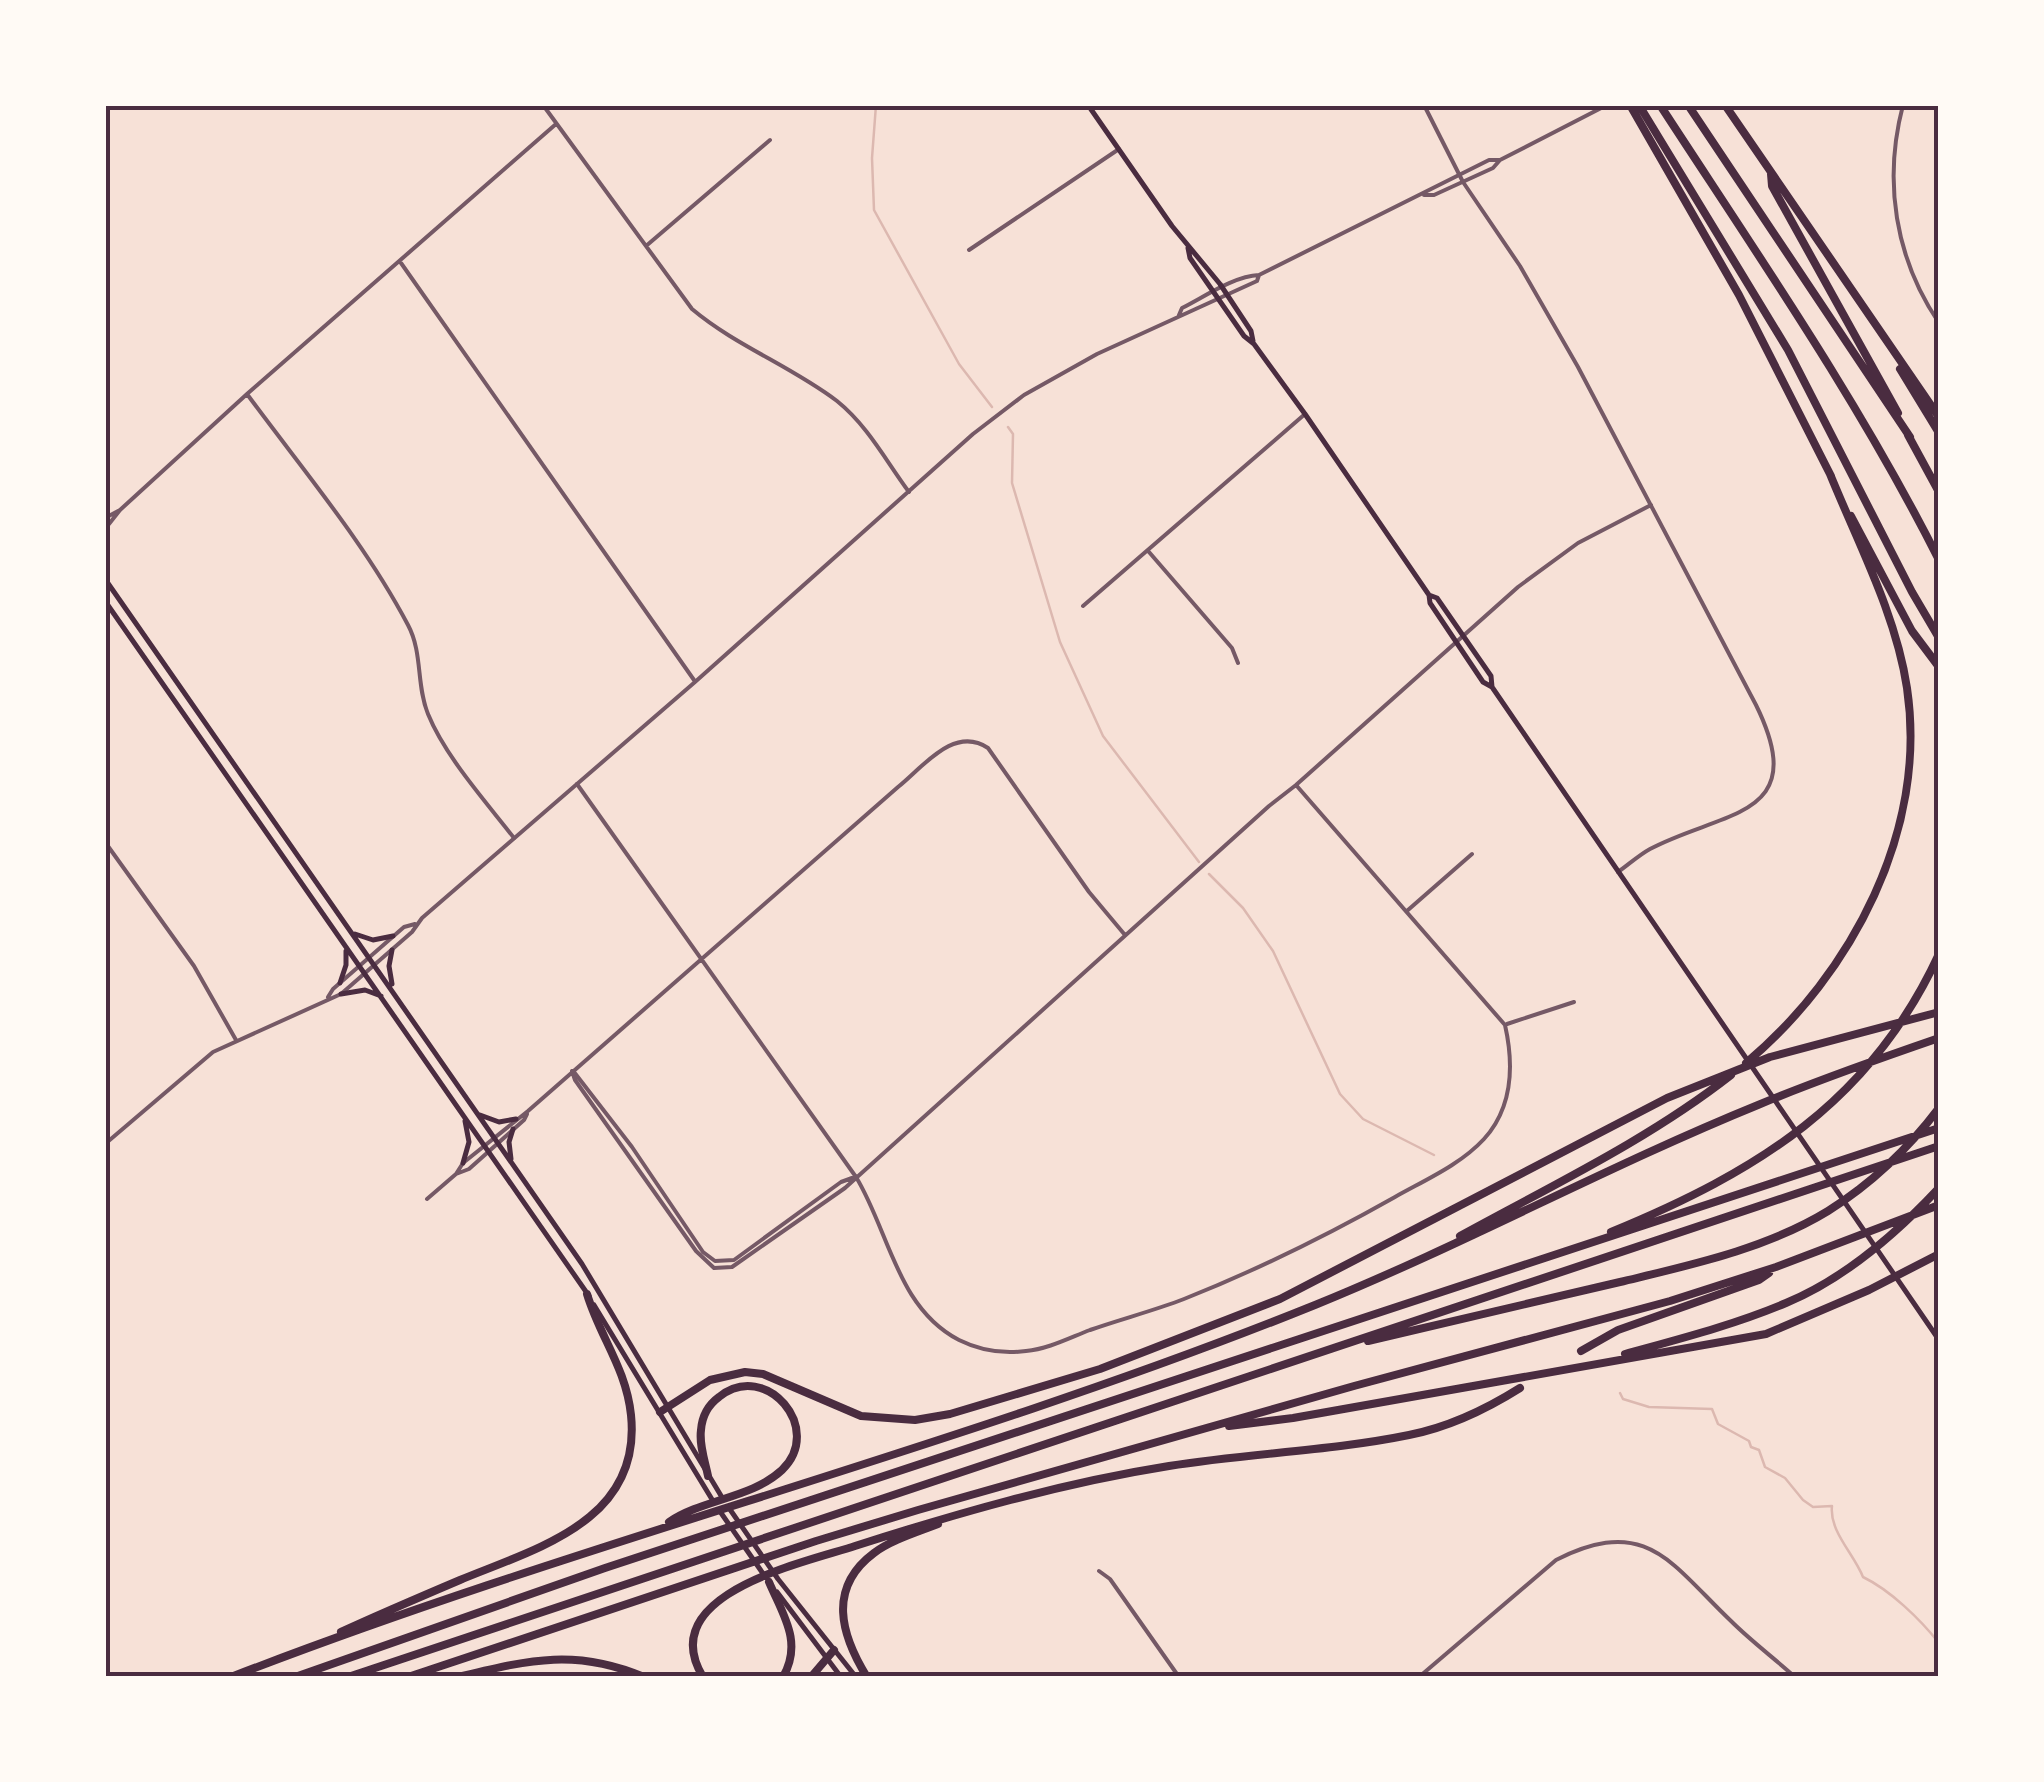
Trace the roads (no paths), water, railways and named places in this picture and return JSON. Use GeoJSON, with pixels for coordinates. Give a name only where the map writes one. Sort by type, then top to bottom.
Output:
{"type":"FeatureCollection","features":[{"type":"Feature","properties":{"kind":"highway"},"geometry":{"type":"LineString","coordinates":[[1639,105],[1788,350],[1939,638]]}},
{"type":"Feature","properties":{"kind":"highway"},"geometry":{"type":"LineString","coordinates":[[1660,105],[1834,374],[1904,490],[1939,560]]}},
{"type":"Feature","properties":{"kind":"highway"},"geometry":{"type":"LineString","coordinates":[[1688,105],[1910,438]]}},
{"type":"Feature","properties":{"kind":"highway"},"geometry":{"type":"LineString","coordinates":[[1725,105],[1939,416]]}},
{"type":"Feature","properties":{"kind":"highway"},"geometry":{"type":"LineString","coordinates":[[1630,106],[1738,296],[1912,631],[1939,667]]}},
{"type":"Feature","properties":{"kind":"highway"},"geometry":{"type":"LineString","coordinates":[[1771,172],[1772,186],[1849,319],[1939,492]]}},
{"type":"Feature","properties":{"kind":"highway"},"geometry":{"type":"LineString","coordinates":[[1884,339],[1939,433]]}},
{"type":"Feature","properties":{"kind":"highway"},"geometry":{"type":"LineString","coordinates":[[1425,1255],[1621,1147],[1715,1088],[1781,1033],[1823,986],[1854,936],[1891,848],[1904,802],[1907,690],[1884,605],[1830,474]]}},
{"type":"Feature","properties":{"kind":"highway"},"geometry":{"type":"LineString","coordinates":[[1542,1260],[1662,1211],[1747,1168],[1814,1121],[1879,1054],[1923,988],[1939,954]]}},
{"type":"Feature","properties":{"kind":"highway"},"geometry":{"type":"LineString","coordinates":[[664,1410],[710,1380],[745,1372],[763,1374],[862,1416],[915,1420],[950,1414],[1082,1374],[1152,1351],[1280,1298],[1667,1098],[1770,1057],[1939,1012]]}},
{"type":"Feature","properties":{"kind":"highway"},"geometry":{"type":"LineString","coordinates":[[302,1649],[1111,1380],[1316,1304],[1756,1106],[1939,1041]]}},
{"type":"Feature","properties":{"kind":"highway"},"geometry":{"type":"LineString","coordinates":[[1324,1350],[1659,1272],[1749,1247],[1827,1212],[1905,1150],[1939,1108]]}},
{"type":"Feature","properties":{"kind":"highway"},"geometry":{"type":"LineString","coordinates":[[295,1677],[605,1568],[1939,1128]]}},
{"type":"Feature","properties":{"kind":"highway"},"geometry":{"type":"LineString","coordinates":[[348,1677],[1939,1146]]}},
{"type":"Feature","properties":{"kind":"highway"},"geometry":{"type":"LineString","coordinates":[[1592,1363],[1678,1340],[1790,1302],[1859,1260],[1900,1228],[1939,1188]]}},
{"type":"Feature","properties":{"kind":"highway"},"geometry":{"type":"LineString","coordinates":[[408,1677],[816,1541],[1670,1301],[1776,1267],[1939,1205]]}},
{"type":"Feature","properties":{"kind":"highway"},"geometry":{"type":"LineString","coordinates":[[1204,1430],[1766,1334],[1869,1290],[1939,1254]]}},
{"type":"Feature","properties":{"kind":"highway"},"geometry":{"type":"LineString","coordinates":[[1580,1351],[1618,1330],[1759,1280],[1776,1267]]}},
{"type":"Feature","properties":{"kind":"highway"},"geometry":{"type":"LineString","coordinates":[[231,1677],[542,1547],[583,1524],[610,1498],[624,1472],[631,1446],[631,1416],[620,1364],[588,1294]]}},
{"type":"Feature","properties":{"kind":"highway"},"geometry":{"type":"LineString","coordinates":[[662,1528],[682,1513],[762,1483],[782,1470],[792,1458],[796,1440],[795,1421],[786,1404],[769,1391],[752,1386],[731,1390],[715,1400],[705,1414],[700,1433],[708,1476]]}},
{"type":"Feature","properties":{"kind":"highway"},"geometry":{"type":"LineString","coordinates":[[703,1677],[693,1652],[696,1633],[708,1609],[737,1587],[818,1558],[984,1506],[1108,1476],[1410,1435],[1462,1420],[1520,1388]]}},
{"type":"Feature","properties":{"kind":"highway"},"geometry":{"type":"LineString","coordinates":[[867,1677],[850,1649],[842,1624],[844,1598],[854,1572],[875,1552],[984,1506]]}},
{"type":"Feature","properties":{"kind":"highway"},"geometry":{"type":"LineString","coordinates":[[774,1581],[792,1638],[792,1657],[783,1677]]}},
{"type":"Feature","properties":{"kind":"highway"},"geometry":{"type":"LineString","coordinates":[[811,1677],[834,1650]]}},
{"type":"Feature","properties":{"kind":"highway"},"geometry":{"type":"LineString","coordinates":[[458,1677],[571,1658],[614,1664],[644,1677]]}},
{"type":"Feature","properties":{"kind":"main road"},"geometry":{"type":"LineString","coordinates":[[1088,105],[1188,248],[1190,258],[1218,300],[1305,414],[1429,594],[1430,603],[1483,682],[1492,686]]}},
{"type":"Feature","properties":{"kind":"main road"},"geometry":{"type":"LineString","coordinates":[[1188,248],[1198,254],[1228,295],[1252,331],[1254,344]]}},
{"type":"Feature","properties":{"kind":"main road"},"geometry":{"type":"LineString","coordinates":[[105,579],[582,1264],[706,1491],[774,1581],[856,1677]]}},
{"type":"Feature","properties":{"kind":"main road"},"geometry":{"type":"LineString","coordinates":[[1429,594],[1437,598],[1464,636],[1491,676],[1492,686],[1939,1340]]}},
{"type":"Feature","properties":{"kind":"main road"},"geometry":{"type":"LineString","coordinates":[[105,601],[588,1294],[841,1677]]}},
{"type":"Feature","properties":{"kind":"main road"},"geometry":{"type":"LineString","coordinates":[[352,932],[373,940],[393,936]]}},
{"type":"Feature","properties":{"kind":"main road"},"geometry":{"type":"LineString","coordinates":[[340,982],[346,948]]}},
{"type":"Feature","properties":{"kind":"main road"},"geometry":{"type":"LineString","coordinates":[[392,950],[392,987]]}},
{"type":"Feature","properties":{"kind":"main road"},"geometry":{"type":"LineString","coordinates":[[341,994],[365,990],[381,996]]}},
{"type":"Feature","properties":{"kind":"main road"},"geometry":{"type":"LineString","coordinates":[[462,1113],[469,1142],[464,1163]]}},
{"type":"Feature","properties":{"kind":"main road"},"geometry":{"type":"LineString","coordinates":[[477,1114],[499,1122],[516,1119]]}},
{"type":"Feature","properties":{"kind":"main road"},"geometry":{"type":"LineString","coordinates":[[511,1162],[513,1130]]}},
{"type":"Feature","properties":{"kind":"street"},"geometry":{"type":"LineString","coordinates":[[543,105],[683,300],[705,321],[818,388],[849,412],[909,492]]}},
{"type":"Feature","properties":{"kind":"street"},"geometry":{"type":"LineString","coordinates":[[1424,105],[1462,182],[1548,312],[1770,734],[1774,762],[1767,787],[1747,810],[1649,850],[1618,872]]}},
{"type":"Feature","properties":{"kind":"street"},"geometry":{"type":"LineString","coordinates":[[1179,315],[1182,308],[1214,292],[1253,274],[1259,275],[1424,195],[1493,168],[1500,160],[1607,105]]}},
{"type":"Feature","properties":{"kind":"street"},"geometry":{"type":"LineString","coordinates":[[1903,105],[1892,164],[1896,220],[1910,270],[1939,323]]}},
{"type":"Feature","properties":{"kind":"street"},"geometry":{"type":"LineString","coordinates":[[105,529],[120,510],[248,394],[556,124]]}},
{"type":"Feature","properties":{"kind":"street"},"geometry":{"type":"LineString","coordinates":[[646,246],[770,140]]}},
{"type":"Feature","properties":{"kind":"street"},"geometry":{"type":"LineString","coordinates":[[968,250],[1119,149]]}},
{"type":"Feature","properties":{"kind":"street"},"geometry":{"type":"LineString","coordinates":[[1424,195],[1430,188],[1490,160],[1500,160]]}},
{"type":"Feature","properties":{"kind":"street"},"geometry":{"type":"LineString","coordinates":[[400,263],[695,682]]}},
{"type":"Feature","properties":{"kind":"street"},"geometry":{"type":"LineString","coordinates":[[105,1144],[194,1066],[236,1040],[299,1016],[341,994],[392,950],[415,924],[973,434],[1032,390],[1179,315],[1186,316],[1257,281],[1259,275]]}},
{"type":"Feature","properties":{"kind":"street"},"geometry":{"type":"LineString","coordinates":[[248,394],[355,542],[403,616],[415,642],[424,702],[434,726],[515,839]]}},
{"type":"Feature","properties":{"kind":"street"},"geometry":{"type":"LineString","coordinates":[[1083,606],[1305,414]]}},
{"type":"Feature","properties":{"kind":"street"},"geometry":{"type":"LineString","coordinates":[[572,1071],[580,1076],[632,1147],[703,1252],[715,1262],[734,1260],[841,1182],[856,1177],[1518,587],[1578,543],[1650,505]]}},
{"type":"Feature","properties":{"kind":"street"},"geometry":{"type":"LineString","coordinates":[[105,518],[120,510]]}},
{"type":"Feature","properties":{"kind":"street"},"geometry":{"type":"LineString","coordinates":[[1149,552],[1232,648],[1238,663]]}},
{"type":"Feature","properties":{"kind":"street"},"geometry":{"type":"LineString","coordinates":[[456,1174],[469,1169],[516,1119],[952,743],[981,743],[992,754],[1089,892],[1125,935]]}},
{"type":"Feature","properties":{"kind":"street"},"geometry":{"type":"LineString","coordinates":[[577,784],[856,1177],[876,1212],[896,1268],[936,1322],[957,1339],[1001,1352],[1035,1350],[1180,1301],[1273,1262],[1456,1162],[1486,1136],[1503,1107],[1511,1062],[1506,1024],[1296,785]]}},
{"type":"Feature","properties":{"kind":"street"},"geometry":{"type":"LineString","coordinates":[[105,842],[187,956],[236,1040]]}},
{"type":"Feature","properties":{"kind":"street"},"geometry":{"type":"LineString","coordinates":[[1408,910],[1472,854]]}},
{"type":"Feature","properties":{"kind":"street"},"geometry":{"type":"LineString","coordinates":[[327,1000],[340,982],[393,936],[415,924]]}},
{"type":"Feature","properties":{"kind":"street"},"geometry":{"type":"LineString","coordinates":[[1506,1024],[1574,1002]]}},
{"type":"Feature","properties":{"kind":"street"},"geometry":{"type":"LineString","coordinates":[[496,1140],[513,1130],[528,1112]]}},
{"type":"Feature","properties":{"kind":"street"},"geometry":{"type":"LineString","coordinates":[[427,1199],[464,1163],[488,1148]]}},
{"type":"Feature","properties":{"kind":"street"},"geometry":{"type":"LineString","coordinates":[[1420,1677],[1556,1560],[1582,1547],[1606,1542],[1636,1544],[1668,1557],[1729,1619],[1795,1677]]}},
{"type":"Feature","properties":{"kind":"street"},"geometry":{"type":"LineString","coordinates":[[1099,1571],[1110,1579],[1179,1677]]}},
{"type":"Feature","properties":{"kind":"waterway"},"geometry":{"type":"LineString","coordinates":[[876,105],[874,210],[959,364],[992,407]]}},
{"type":"Feature","properties":{"kind":"waterway"},"geometry":{"type":"LineString","coordinates":[[1008,427],[1013,434],[1012,483],[1060,642],[1103,736],[1199,862]]}},
{"type":"Feature","properties":{"kind":"waterway"},"geometry":{"type":"LineString","coordinates":[[1209,874],[1243,908],[1273,951],[1340,1094],[1363,1119],[1434,1155]]}},
{"type":"Feature","properties":{"kind":"waterway"},"geometry":{"type":"LineString","coordinates":[[1620,1393],[1623,1399],[1649,1407],[1712,1409],[1718,1424],[1749,1441],[1751,1447],[1759,1450],[1765,1467],[1785,1478],[1803,1500],[1813,1507],[1832,1506],[1834,1524],[1863,1577],[1904,1606],[1939,1643]]}}]}
